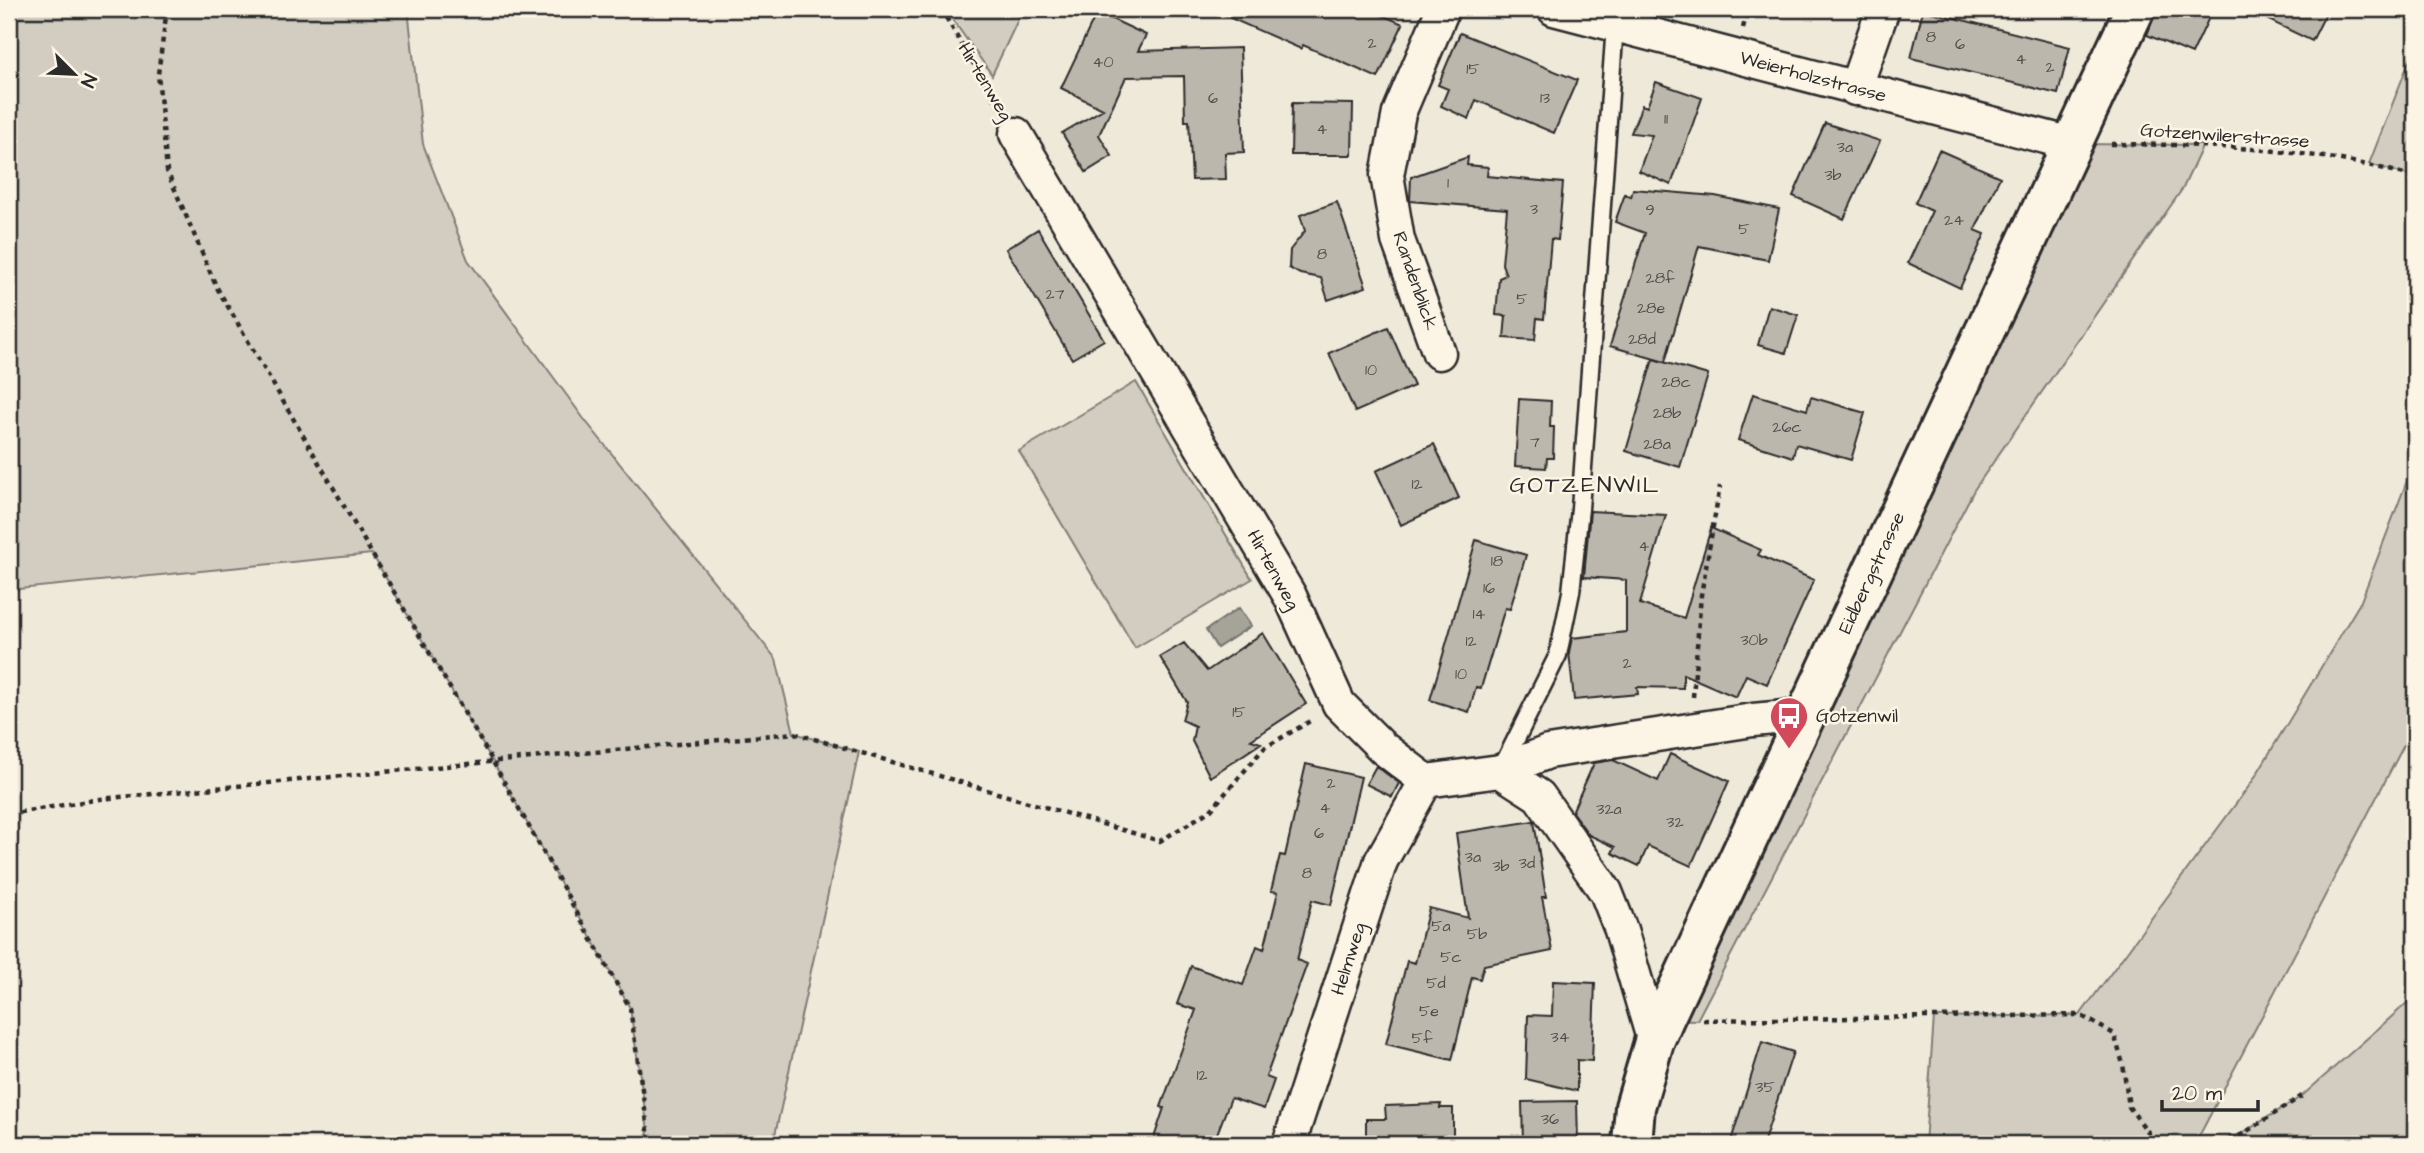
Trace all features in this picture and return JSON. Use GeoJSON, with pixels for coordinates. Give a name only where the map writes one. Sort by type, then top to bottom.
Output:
{"type":"FeatureCollection","features":[{"type":"Feature","properties":{"kind":"street","name":"Randenblick"},"geometry":{"type":"LineString","coordinates":[[1439,353],[1398,240],[1387,174],[1399,113],[1443,9]]}},
{"type":"Feature","properties":{"kind":"street","name":"Weierholzstrasse"},"geometry":{"type":"LineString","coordinates":[[1554,9],[2072,144]]}},
{"type":"Feature","properties":{"kind":"street"},"geometry":{"type":"LineString","coordinates":[[1854,89],[1883,9]]}},
{"type":"Feature","properties":{"kind":"street","name":"Eidbergstrasse"},"geometry":{"type":"LineString","coordinates":[[1632,1144],[1634,1107],[1659,1031],[2135,9]]}},
{"type":"Feature","properties":{"kind":"street","name":"Hirtenweg"},"geometry":{"type":"LineString","coordinates":[[1016,134],[1290,596],[1339,704],[1383,748],[1426,781]]}},
{"type":"Feature","properties":{"kind":"street"},"geometry":{"type":"LineString","coordinates":[[1426,781],[1500,771],[1548,752],[1690,729],[1805,715]]}},
{"type":"Feature","properties":{"kind":"street"},"geometry":{"type":"LineString","coordinates":[[1500,771],[1539,796],[1606,892],[1659,1031]]}},
{"type":"Feature","properties":{"kind":"street","name":"Helmweg"},"geometry":{"type":"LineString","coordinates":[[1289,1144],[1381,862],[1426,781]]}},
{"type":"Feature","properties":{"kind":"lane"},"geometry":{"type":"LineString","coordinates":[[1500,771],[1558,655],[1571,592],[1580,509],[1615,25]]}},
{"type":"Feature","properties":{"kind":"path"},"geometry":{"type":"LineString","coordinates":[[167,9],[158,74],[167,171],[216,286],[493,762],[630,1008],[648,1130],[647,1144]]}},
{"type":"Feature","properties":{"kind":"path","name":"Hirtenweg"},"geometry":{"type":"LineString","coordinates":[[941,9],[1016,134]]}},
{"type":"Feature","properties":{"kind":"path","name":"Gotzenwilerstrasse"},"geometry":{"type":"LineString","coordinates":[[2072,144],[2203,145],[2283,150],[2369,164],[2415,177]]}},
{"type":"Feature","properties":{"kind":"path"},"geometry":{"type":"LineString","coordinates":[[1690,729],[1700,594],[1720,486]]}},
{"type":"Feature","properties":{"kind":"path"},"geometry":{"type":"LineString","coordinates":[[9,814],[100,799],[794,733],[1160,841],[1211,810],[1264,748],[1339,704]]}},
{"type":"Feature","properties":{"kind":"path"},"geometry":{"type":"LineString","coordinates":[[1659,1031],[2080,1015],[2114,1034],[2123,1064],[2129,1107],[2154,1140],[2170,1144]]}},
{"type":"Feature","properties":{"kind":"path"},"geometry":{"type":"LineString","coordinates":[[2210,1144],[2241,1135],[2302,1096]]}},
{"type":"Feature","properties":{"kind":"shaded area"},"geometry":{"type":"Polygon","coordinates":[[[9,9],[408,9],[423,144],[468,260],[584,419],[776,659],[794,733],[859,752],[773,1144],[647,1144],[648,1130],[630,1008],[493,762],[372,554],[9,590],[9,9]]]}},
{"type":"Feature","properties":{"kind":"shaded area"},"geometry":{"type":"Polygon","coordinates":[[[945,9],[1023,9],[992,75],[945,9]]]}},
{"type":"Feature","properties":{"kind":"shaded area"},"geometry":{"type":"Polygon","coordinates":[[[2415,46],[2415,177],[2369,164],[2415,46]]]}},
{"type":"Feature","properties":{"kind":"shaded area"},"geometry":{"type":"Polygon","coordinates":[[[2072,144],[2203,145],[2183,188],[1974,490],[1697,1020],[1664,1019],[2072,144]]]}},
{"type":"Feature","properties":{"kind":"shaded area"},"geometry":{"type":"Polygon","coordinates":[[[1136,382],[1252,579],[1135,648],[1019,451],[1136,382]]]}},
{"type":"Feature","properties":{"kind":"shaded area"},"geometry":{"type":"Polygon","coordinates":[[[2415,460],[2415,724],[2195,1144],[1925,1144],[1934,1017],[2080,1015],[2252,782],[2361,601],[2415,460]]]}},
{"type":"Feature","properties":{"kind":"shaded area"},"geometry":{"type":"Polygon","coordinates":[[[1239,608],[1251,626],[1217,648],[1206,630],[1239,608]]]}},
{"type":"Feature","properties":{"kind":"shaded area"},"geometry":{"type":"Polygon","coordinates":[[[2415,996],[2415,1144],[2210,1144],[2241,1134],[2302,1096],[2415,996]]]}},
{"type":"Feature","properties":{"kind":"building"},"geometry":{"type":"Polygon","coordinates":[[[1210,9],[1368,9],[1403,24],[1378,78],[1303,45],[1301,49],[1210,9]]]}},
{"type":"Feature","properties":{"kind":"building"},"geometry":{"type":"Polygon","coordinates":[[[2157,9],[2213,9],[2192,54],[2147,35],[2157,9]]]}},
{"type":"Feature","properties":{"kind":"building"},"geometry":{"type":"Polygon","coordinates":[[[2246,9],[2328,9],[2312,41],[2246,9]]]}},
{"type":"Feature","properties":{"kind":"building"},"geometry":{"type":"Polygon","coordinates":[[[1923,10],[2070,47],[2058,94],[1911,58],[1923,10]]]}},
{"type":"Feature","properties":{"kind":"building"},"geometry":{"type":"Polygon","coordinates":[[[1097,12],[1146,35],[1138,51],[1240,48],[1244,152],[1225,153],[1226,179],[1192,180],[1189,121],[1185,121],[1184,76],[1126,77],[1099,135],[1112,156],[1086,172],[1062,133],[1103,109],[1061,88],[1097,12]]]}},
{"type":"Feature","properties":{"kind":"building"},"geometry":{"type":"Polygon","coordinates":[[[1460,33],[1577,80],[1554,133],[1476,100],[1469,119],[1441,106],[1448,89],[1438,85],[1460,33]]]}},
{"type":"Feature","properties":{"kind":"building"},"geometry":{"type":"Polygon","coordinates":[[[1656,82],[1702,98],[1671,185],[1639,171],[1652,135],[1631,133],[1642,105],[1647,107],[1656,82]]]}},
{"type":"Feature","properties":{"kind":"building"},"geometry":{"type":"Polygon","coordinates":[[[1292,103],[1353,104],[1352,155],[1291,155],[1292,103]]]}},
{"type":"Feature","properties":{"kind":"building"},"geometry":{"type":"Polygon","coordinates":[[[1825,123],[1880,141],[1844,219],[1793,196],[1825,123]]]}},
{"type":"Feature","properties":{"kind":"building"},"geometry":{"type":"Polygon","coordinates":[[[1939,150],[2000,177],[1975,230],[1985,234],[1960,288],[1908,263],[1932,211],[1915,203],[1939,150]]]}},
{"type":"Feature","properties":{"kind":"building"},"geometry":{"type":"Polygon","coordinates":[[[1468,157],[1467,165],[1488,167],[1487,176],[1563,183],[1558,240],[1551,239],[1544,319],[1537,318],[1535,340],[1504,338],[1506,316],[1496,315],[1499,278],[1506,275],[1502,264],[1507,209],[1410,201],[1411,177],[1468,157]]]}},
{"type":"Feature","properties":{"kind":"building"},"geometry":{"type":"Polygon","coordinates":[[[1633,189],[1715,196],[1779,209],[1768,260],[1699,246],[1665,362],[1610,346],[1645,233],[1615,222],[1625,194],[1631,197],[1633,189]]]}},
{"type":"Feature","properties":{"kind":"building"},"geometry":{"type":"Polygon","coordinates":[[[1337,202],[1366,287],[1328,300],[1321,278],[1300,274],[1289,268],[1290,250],[1305,231],[1300,215],[1337,202]]]}},
{"type":"Feature","properties":{"kind":"building"},"geometry":{"type":"Polygon","coordinates":[[[1038,229],[1104,340],[1072,359],[1006,249],[1038,229]]]}},
{"type":"Feature","properties":{"kind":"building"},"geometry":{"type":"Polygon","coordinates":[[[1769,306],[1798,315],[1786,353],[1758,345],[1769,306]]]}},
{"type":"Feature","properties":{"kind":"building"},"geometry":{"type":"Polygon","coordinates":[[[1388,327],[1414,386],[1355,412],[1329,353],[1388,327]]]}},
{"type":"Feature","properties":{"kind":"building"},"geometry":{"type":"Polygon","coordinates":[[[1653,359],[1708,375],[1680,467],[1626,451],[1653,359]]]}},
{"type":"Feature","properties":{"kind":"building"},"geometry":{"type":"Polygon","coordinates":[[[1753,394],[1807,410],[1811,397],[1865,413],[1851,460],[1796,444],[1793,457],[1738,440],[1753,394]]]}},
{"type":"Feature","properties":{"kind":"building"},"geometry":{"type":"Polygon","coordinates":[[[1519,399],[1551,401],[1553,458],[1547,458],[1546,468],[1515,466],[1519,399]]]}},
{"type":"Feature","properties":{"kind":"building"},"geometry":{"type":"Polygon","coordinates":[[[1434,444],[1459,498],[1401,525],[1376,471],[1434,444]]]}},
{"type":"Feature","properties":{"kind":"building"},"geometry":{"type":"Polygon","coordinates":[[[1590,511],[1666,515],[1640,604],[1684,618],[1711,528],[1761,550],[1758,555],[1814,580],[1767,684],[1746,675],[1736,697],[1683,674],[1683,688],[1637,687],[1638,694],[1574,700],[1569,652],[1572,638],[1626,632],[1626,580],[1584,577],[1590,511]]]}},
{"type":"Feature","properties":{"kind":"building"},"geometry":{"type":"Polygon","coordinates":[[[1476,540],[1526,555],[1510,609],[1505,608],[1481,688],[1476,687],[1469,712],[1430,700],[1476,540]]]}},
{"type":"Feature","properties":{"kind":"building"},"geometry":{"type":"Polygon","coordinates":[[[1263,633],[1306,704],[1251,740],[1261,743],[1210,777],[1192,741],[1195,726],[1182,720],[1187,702],[1160,657],[1184,643],[1207,671],[1263,633]]]}},
{"type":"Feature","properties":{"kind":"building"},"geometry":{"type":"Polygon","coordinates":[[[1670,754],[1729,781],[1691,866],[1648,846],[1639,866],[1612,853],[1615,847],[1589,835],[1572,812],[1594,763],[1613,760],[1658,781],[1670,754]]]}},
{"type":"Feature","properties":{"kind":"building"},"geometry":{"type":"Polygon","coordinates":[[[1306,764],[1361,777],[1331,905],[1312,900],[1297,960],[1307,964],[1266,1077],[1274,1080],[1264,1109],[1231,1098],[1213,1144],[1152,1144],[1164,1108],[1161,1107],[1196,1010],[1177,1004],[1191,966],[1243,985],[1257,946],[1264,949],[1278,892],[1271,891],[1280,855],[1285,856],[1306,764]]]}},
{"type":"Feature","properties":{"kind":"building"},"geometry":{"type":"Polygon","coordinates":[[[1376,766],[1399,783],[1392,797],[1366,784],[1376,766]]]}},
{"type":"Feature","properties":{"kind":"building"},"geometry":{"type":"Polygon","coordinates":[[[1534,821],[1546,897],[1542,897],[1552,951],[1484,965],[1480,979],[1472,977],[1452,1060],[1386,1044],[1407,961],[1415,963],[1429,908],[1468,918],[1456,833],[1534,821]]]}},
{"type":"Feature","properties":{"kind":"building"},"geometry":{"type":"Polygon","coordinates":[[[1553,981],[1595,983],[1592,1061],[1577,1060],[1577,1091],[1526,1079],[1528,1015],[1552,1016],[1553,981]]]}},
{"type":"Feature","properties":{"kind":"building"},"geometry":{"type":"Polygon","coordinates":[[[1762,1042],[1793,1052],[1763,1144],[1730,1144],[1762,1042]]]}},
{"type":"Feature","properties":{"kind":"building"},"geometry":{"type":"Polygon","coordinates":[[[1577,1101],[1578,1144],[1523,1144],[1522,1102],[1577,1101]]]}},
{"type":"Feature","properties":{"kind":"building"},"geometry":{"type":"Polygon","coordinates":[[[1441,1104],[1440,1108],[1453,1108],[1453,1144],[1366,1144],[1366,1119],[1386,1119],[1385,1106],[1441,1104]]]}},
{"type":"Feature","properties":{"kind":"place","name":"Gotzenwil"},"geometry":{"type":"Point","coordinates":[1789,750]}},
{"type":"Feature","properties":{"kind":"district","name":"GOTZENWIL"},"geometry":{"type":"Point","coordinates":[1585,485]}}]}
